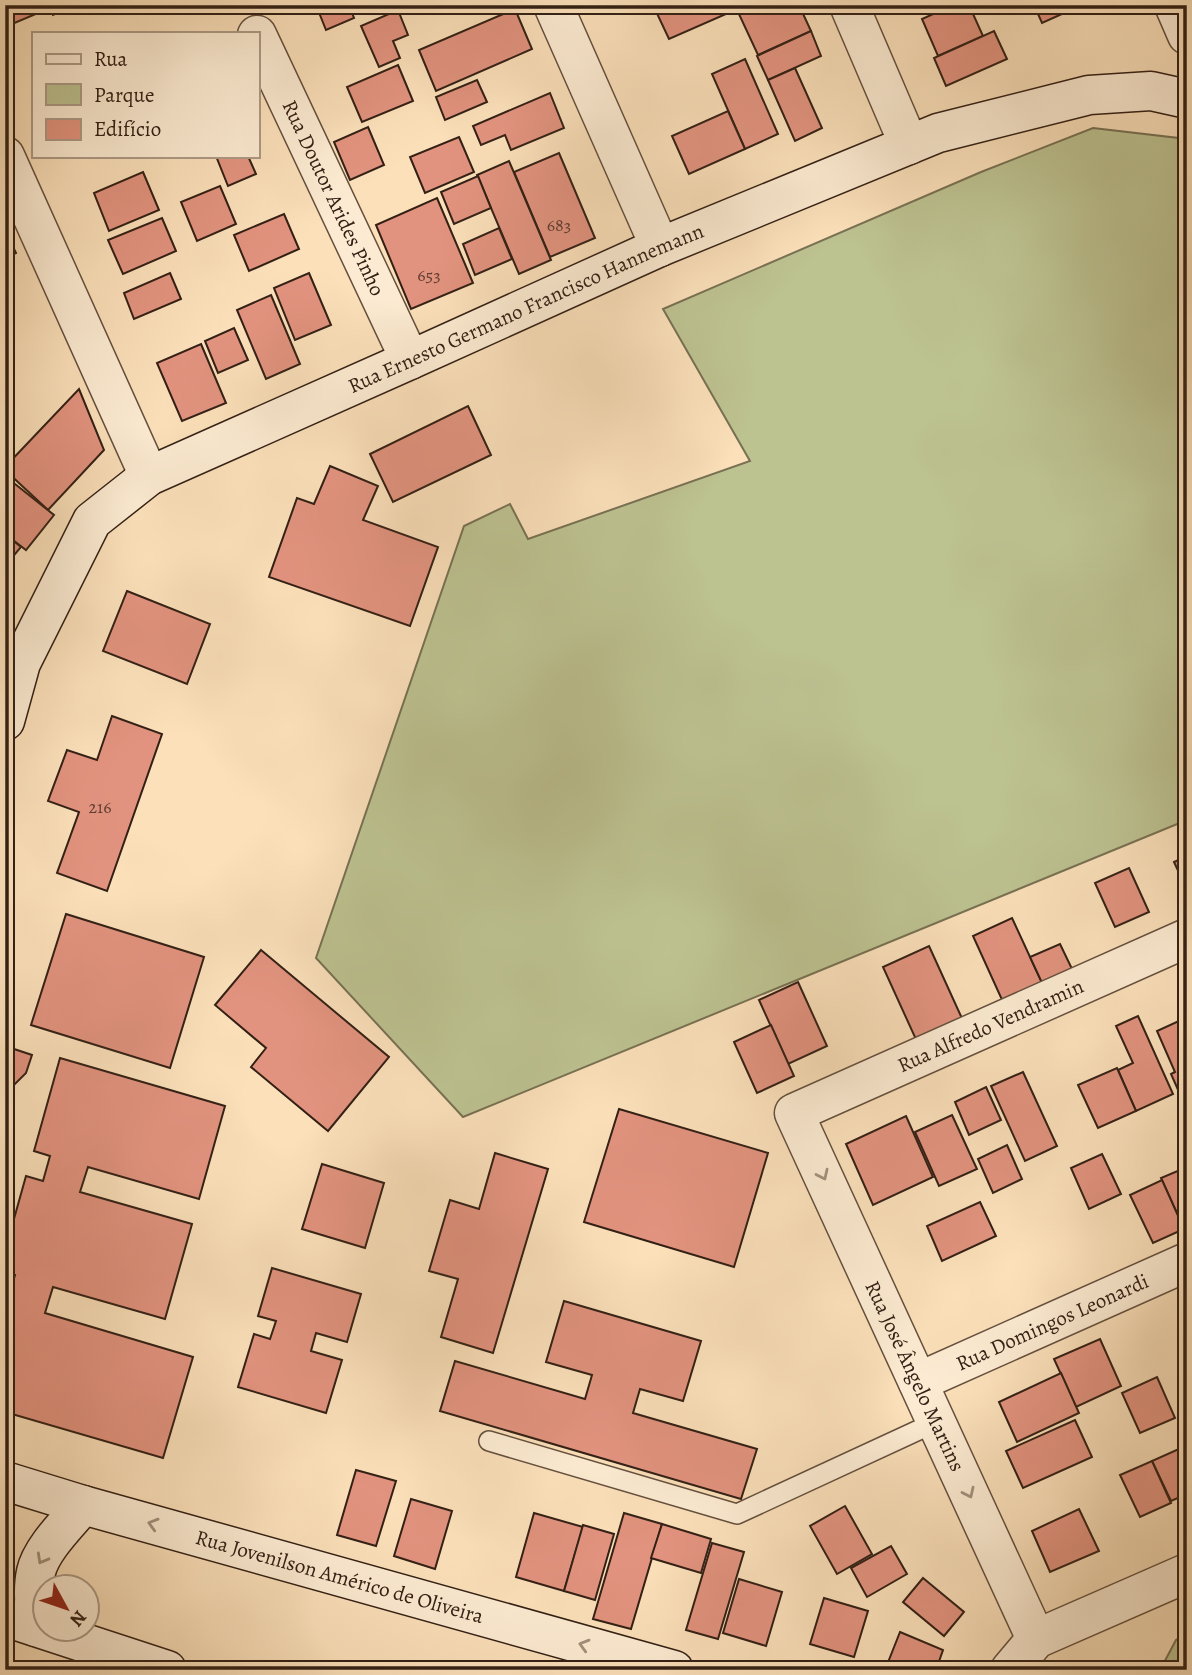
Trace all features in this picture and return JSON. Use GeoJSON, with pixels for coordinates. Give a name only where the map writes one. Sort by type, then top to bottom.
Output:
{"type":"FeatureCollection","features":[{"type":"Feature","properties":{"kind":"street","name":"Rua Doutor Arides Pinho"},"geometry":{"type":"LineString","coordinates":[[243,5],[256,32]]}},
{"type":"Feature","properties":{"kind":"street"},"geometry":{"type":"LineString","coordinates":[[553,5],[660,247]]}},
{"type":"Feature","properties":{"kind":"street"},"geometry":{"type":"LineString","coordinates":[[849,5],[909,145]]}},
{"type":"Feature","properties":{"kind":"street"},"geometry":{"type":"LineString","coordinates":[[1174,5],[1187,35]]}},
{"type":"Feature","properties":{"kind":"street","name":"Rua Doutor Arides Pinho"},"geometry":{"type":"LineString","coordinates":[[259,38],[410,360]]}},
{"type":"Feature","properties":{"kind":"street","name":"Rua Ernesto Germano Francisco Hannemann"},"geometry":{"type":"LineString","coordinates":[[5,721],[21,663],[92,521],[149,476],[660,247],[938,133],[1089,95],[1151,91],[1187,99]]}},
{"type":"Feature","properties":{"kind":"street"},"geometry":{"type":"LineString","coordinates":[[5,156],[149,476]]}},
{"type":"Feature","properties":{"kind":"street","name":"Rua Alfredo Vendramin"},"geometry":{"type":"LineString","coordinates":[[794,1113],[1187,937]]}},
{"type":"Feature","properties":{"kind":"street","name":"Rua José Ângelo Martins"},"geometry":{"type":"LineString","coordinates":[[794,1113],[1036,1639]]}},
{"type":"Feature","properties":{"kind":"street","name":"Rua Domingos Leonardi"},"geometry":{"type":"LineString","coordinates":[[918,1382],[1187,1262]]}},
{"type":"Feature","properties":{"kind":"street","name":"Rua Jovenilson Américo de Oliveira"},"geometry":{"type":"LineString","coordinates":[[5,1481],[674,1670]]}},
{"type":"Feature","properties":{"kind":"street"},"geometry":{"type":"LineString","coordinates":[[83,1505],[52,1541],[36,1570],[33,1595],[21,1622],[167,1670]]}},
{"type":"Feature","properties":{"kind":"street"},"geometry":{"type":"LineString","coordinates":[[1010,1670],[1036,1639],[1187,1573]]}},
{"type":"Feature","properties":{"kind":"lane"},"geometry":{"type":"LineString","coordinates":[[489,1441],[737,1514],[936,1422]]}},
{"type":"Feature","properties":{"kind":"green space"},"geometry":{"type":"Polygon","coordinates":[[[1093,128],[1187,139],[1187,820],[463,1117],[316,958],[464,526],[510,504],[528,539],[750,461],[663,309],[981,172],[1093,128]]]}},
{"type":"Feature","properties":{"kind":"green space"},"geometry":{"type":"Polygon","coordinates":[[[1187,1633],[1187,1670],[1160,1670],[1176,1640],[1187,1633]]]}},
{"type":"Feature","properties":{"kind":"building"},"geometry":{"type":"Polygon","coordinates":[[[5,5],[41,5],[43,11],[5,27],[5,5]]]}},
{"type":"Feature","properties":{"kind":"building"},"geometry":{"type":"Polygon","coordinates":[[[49,5],[75,5],[53,15],[49,5]]]}},
{"type":"Feature","properties":{"kind":"building"},"geometry":{"type":"Polygon","coordinates":[[[316,5],[349,5],[354,18],[326,30],[316,5]]]}},
{"type":"Feature","properties":{"kind":"building"},"geometry":{"type":"Polygon","coordinates":[[[653,5],[722,5],[726,14],[669,39],[653,5]]]}},
{"type":"Feature","properties":{"kind":"building"},"geometry":{"type":"Polygon","coordinates":[[[752,5],[799,5],[811,31],[758,55],[738,12],[752,5]]]}},
{"type":"Feature","properties":{"kind":"building"},"geometry":{"type":"Polygon","coordinates":[[[953,5],[969,5],[983,36],[938,56],[922,19],[953,5]]]}},
{"type":"Feature","properties":{"kind":"building"},"geometry":{"type":"Polygon","coordinates":[[[1034,5],[1082,5],[1042,23],[1034,5]]]}},
{"type":"Feature","properties":{"kind":"building"},"geometry":{"type":"Polygon","coordinates":[[[515,9],[532,49],[436,91],[419,50],[515,9]]]}},
{"type":"Feature","properties":{"kind":"building"},"geometry":{"type":"Polygon","coordinates":[[[398,10],[408,35],[393,41],[400,58],[379,67],[361,26],[398,10]]]}},
{"type":"Feature","properties":{"kind":"building"},"geometry":{"type":"Polygon","coordinates":[[[811,31],[821,56],[768,80],[757,56],[811,31]]]}},
{"type":"Feature","properties":{"kind":"building"},"geometry":{"type":"Polygon","coordinates":[[[994,31],[1007,59],[946,86],[934,58],[994,31]]]}},
{"type":"Feature","properties":{"kind":"building"},"geometry":{"type":"Polygon","coordinates":[[[745,59],[778,134],[745,149],[712,74],[745,59]]]}},
{"type":"Feature","properties":{"kind":"building"},"geometry":{"type":"Polygon","coordinates":[[[398,65],[413,101],[362,122],[347,87],[398,65]]]}},
{"type":"Feature","properties":{"kind":"building"},"geometry":{"type":"Polygon","coordinates":[[[795,68],[822,128],[795,141],[768,80],[795,68]]]}},
{"type":"Feature","properties":{"kind":"building"},"geometry":{"type":"Polygon","coordinates":[[[477,80],[487,102],[445,120],[436,97],[477,80]]]}},
{"type":"Feature","properties":{"kind":"building"},"geometry":{"type":"Polygon","coordinates":[[[550,93],[564,128],[511,150],[505,135],[481,145],[473,126],[550,93]]]}},
{"type":"Feature","properties":{"kind":"building"},"geometry":{"type":"Polygon","coordinates":[[[728,111],[745,149],[689,174],[672,136],[728,111]]]}},
{"type":"Feature","properties":{"kind":"building"},"geometry":{"type":"Polygon","coordinates":[[[368,127],[384,165],[350,180],[334,142],[368,127]]]}},
{"type":"Feature","properties":{"kind":"building"},"geometry":{"type":"Polygon","coordinates":[[[459,137],[474,172],[425,193],[410,157],[459,137]]]}},
{"type":"Feature","properties":{"kind":"building"},"geometry":{"type":"Polygon","coordinates":[[[559,153],[595,238],[550,257],[514,172],[559,153]]]}},
{"type":"Feature","properties":{"kind":"building"},"geometry":{"type":"Polygon","coordinates":[[[217,158],[249,158],[256,174],[228,186],[217,158]]]}},
{"type":"Feature","properties":{"kind":"building"},"geometry":{"type":"Polygon","coordinates":[[[509,161],[551,260],[519,274],[477,175],[509,161]]]}},
{"type":"Feature","properties":{"kind":"building"},"geometry":{"type":"Polygon","coordinates":[[[143,172],[159,210],[109,231],[94,193],[143,172]]]}},
{"type":"Feature","properties":{"kind":"building"},"geometry":{"type":"Polygon","coordinates":[[[478,176],[491,208],[454,224],[441,192],[478,176]]]}},
{"type":"Feature","properties":{"kind":"building"},"geometry":{"type":"Polygon","coordinates":[[[220,186],[236,224],[197,241],[181,202],[220,186]]]}},
{"type":"Feature","properties":{"kind":"building"},"geometry":{"type":"Polygon","coordinates":[[[437,198],[473,283],[411,309],[376,225],[437,198]]]}},
{"type":"Feature","properties":{"kind":"building"},"geometry":{"type":"Polygon","coordinates":[[[284,214],[299,249],[249,271],[234,235],[284,214]]]}},
{"type":"Feature","properties":{"kind":"building"},"geometry":{"type":"Polygon","coordinates":[[[162,218],[176,251],[123,274],[108,240],[162,218]]]}},
{"type":"Feature","properties":{"kind":"building"},"geometry":{"type":"Polygon","coordinates":[[[499,228],[512,259],[475,275],[463,244],[499,228]]]}},
{"type":"Feature","properties":{"kind":"building"},"geometry":{"type":"Polygon","coordinates":[[[5,230],[16,253],[5,258],[5,230]]]}},
{"type":"Feature","properties":{"kind":"building"},"geometry":{"type":"Polygon","coordinates":[[[170,273],[181,299],[134,319],[124,293],[170,273]]]}},
{"type":"Feature","properties":{"kind":"building"},"geometry":{"type":"Polygon","coordinates":[[[309,273],[331,325],[295,340],[274,288],[309,273]]]}},
{"type":"Feature","properties":{"kind":"building"},"geometry":{"type":"Polygon","coordinates":[[[271,295],[300,364],[266,379],[237,310],[271,295]]]}},
{"type":"Feature","properties":{"kind":"building"},"geometry":{"type":"Polygon","coordinates":[[[234,328],[248,360],[218,373],[205,341],[234,328]]]}},
{"type":"Feature","properties":{"kind":"building"},"geometry":{"type":"Polygon","coordinates":[[[201,344],[226,403],[182,421],[157,363],[201,344]]]}},
{"type":"Feature","properties":{"kind":"building"},"geometry":{"type":"Polygon","coordinates":[[[79,389],[104,450],[48,510],[5,470],[5,467],[79,389]]]}},
{"type":"Feature","properties":{"kind":"building"},"geometry":{"type":"Polygon","coordinates":[[[468,406],[491,455],[393,502],[370,454],[468,406]]]}},
{"type":"Feature","properties":{"kind":"building"},"geometry":{"type":"Polygon","coordinates":[[[330,466],[378,486],[363,520],[438,547],[410,626],[269,577],[297,498],[314,504],[330,466]]]}},
{"type":"Feature","properties":{"kind":"building"},"geometry":{"type":"Polygon","coordinates":[[[5,476],[54,515],[26,550],[5,534],[5,476]]]}},
{"type":"Feature","properties":{"kind":"building"},"geometry":{"type":"Polygon","coordinates":[[[5,534],[21,547],[5,566],[5,534]]]}},
{"type":"Feature","properties":{"kind":"building"},"geometry":{"type":"Polygon","coordinates":[[[127,591],[210,624],[187,684],[103,651],[127,591]]]}},
{"type":"Feature","properties":{"kind":"building"},"geometry":{"type":"Polygon","coordinates":[[[112,716],[162,734],[107,891],[57,873],[79,812],[48,801],[67,750],[97,760],[112,716]]]}},
{"type":"Feature","properties":{"kind":"building"},"geometry":{"type":"Polygon","coordinates":[[[1187,856],[1187,890],[1174,862],[1187,856]]]}},
{"type":"Feature","properties":{"kind":"building"},"geometry":{"type":"Polygon","coordinates":[[[1129,868],[1149,912],[1115,927],[1095,883],[1129,868]]]}},
{"type":"Feature","properties":{"kind":"building"},"geometry":{"type":"Polygon","coordinates":[[[66,914],[204,957],[170,1068],[31,1025],[66,914]]]}},
{"type":"Feature","properties":{"kind":"building"},"geometry":{"type":"Polygon","coordinates":[[[1012,918],[1043,985],[1003,1002],[973,936],[1012,918]]]}},
{"type":"Feature","properties":{"kind":"building"},"geometry":{"type":"Polygon","coordinates":[[[1060,944],[1073,971],[1043,985],[1030,957],[1060,944]]]}},
{"type":"Feature","properties":{"kind":"building"},"geometry":{"type":"Polygon","coordinates":[[[929,946],[965,1025],[919,1046],[883,967],[929,946]]]}},
{"type":"Feature","properties":{"kind":"building"},"geometry":{"type":"Polygon","coordinates":[[[261,950],[389,1057],[328,1131],[251,1067],[266,1048],[215,1005],[261,950]]]}},
{"type":"Feature","properties":{"kind":"building"},"geometry":{"type":"Polygon","coordinates":[[[798,982],[827,1046],[788,1064],[759,1000],[798,982]]]}},
{"type":"Feature","properties":{"kind":"building"},"geometry":{"type":"Polygon","coordinates":[[[1138,1016],[1173,1094],[1136,1111],[1118,1070],[1133,1063],[1116,1026],[1138,1016]]]}},
{"type":"Feature","properties":{"kind":"building"},"geometry":{"type":"Polygon","coordinates":[[[1181,1020],[1187,1033],[1187,1100],[1183,1101],[1171,1074],[1175,1072],[1157,1031],[1181,1020]]]}},
{"type":"Feature","properties":{"kind":"building"},"geometry":{"type":"Polygon","coordinates":[[[771,1025],[794,1076],[757,1093],[734,1042],[771,1025]]]}},
{"type":"Feature","properties":{"kind":"building"},"geometry":{"type":"Polygon","coordinates":[[[5,1046],[32,1055],[26,1073],[11,1088],[5,1090],[5,1046]]]}},
{"type":"Feature","properties":{"kind":"building"},"geometry":{"type":"Polygon","coordinates":[[[60,1058],[225,1106],[199,1199],[88,1167],[80,1192],[192,1224],[165,1319],[53,1287],[45,1313],[193,1357],[163,1458],[5,1412],[5,1301],[7,1302],[15,1275],[5,1273],[5,1251],[26,1176],[43,1181],[50,1156],[34,1151],[60,1058]]]}},
{"type":"Feature","properties":{"kind":"building"},"geometry":{"type":"Polygon","coordinates":[[[1117,1068],[1136,1111],[1098,1128],[1078,1085],[1117,1068]]]}},
{"type":"Feature","properties":{"kind":"building"},"geometry":{"type":"Polygon","coordinates":[[[1023,1072],[1057,1146],[1025,1161],[991,1086],[1023,1072]]]}},
{"type":"Feature","properties":{"kind":"building"},"geometry":{"type":"Polygon","coordinates":[[[986,1087],[1001,1120],[969,1135],[955,1102],[986,1087]]]}},
{"type":"Feature","properties":{"kind":"building"},"geometry":{"type":"Polygon","coordinates":[[[619,1109],[768,1153],[734,1267],[584,1222],[619,1109]]]}},
{"type":"Feature","properties":{"kind":"building"},"geometry":{"type":"Polygon","coordinates":[[[952,1115],[977,1169],[939,1186],[915,1132],[952,1115]]]}},
{"type":"Feature","properties":{"kind":"building"},"geometry":{"type":"Polygon","coordinates":[[[906,1116],[933,1177],[873,1205],[846,1144],[906,1116]]]}},
{"type":"Feature","properties":{"kind":"building"},"geometry":{"type":"Polygon","coordinates":[[[1007,1145],[1022,1179],[993,1193],[978,1159],[1007,1145]]]}},
{"type":"Feature","properties":{"kind":"building"},"geometry":{"type":"Polygon","coordinates":[[[495,1153],[548,1169],[493,1353],[441,1337],[458,1279],[429,1271],[450,1200],[479,1209],[495,1153]]]}},
{"type":"Feature","properties":{"kind":"building"},"geometry":{"type":"Polygon","coordinates":[[[1102,1154],[1121,1194],[1089,1209],[1071,1168],[1102,1154]]]}},
{"type":"Feature","properties":{"kind":"building"},"geometry":{"type":"Polygon","coordinates":[[[322,1164],[384,1183],[365,1248],[302,1229],[322,1164]]]}},
{"type":"Feature","properties":{"kind":"building"},"geometry":{"type":"Polygon","coordinates":[[[1187,1167],[1187,1227],[1184,1229],[1161,1178],[1187,1167]]]}},
{"type":"Feature","properties":{"kind":"building"},"geometry":{"type":"Polygon","coordinates":[[[1162,1180],[1184,1229],[1153,1243],[1130,1195],[1162,1180]]]}},
{"type":"Feature","properties":{"kind":"building"},"geometry":{"type":"Polygon","coordinates":[[[980,1202],[996,1236],[942,1261],[927,1226],[980,1202]]]}},
{"type":"Feature","properties":{"kind":"building"},"geometry":{"type":"Polygon","coordinates":[[[272,1268],[361,1294],[347,1342],[316,1333],[311,1351],[342,1360],[326,1413],[238,1387],[254,1334],[270,1339],[276,1321],[258,1316],[272,1268]]]}},
{"type":"Feature","properties":{"kind":"building"},"geometry":{"type":"Polygon","coordinates":[[[564,1301],[701,1341],[683,1401],[640,1389],[633,1413],[757,1449],[741,1499],[440,1411],[455,1361],[585,1399],[592,1375],[546,1362],[564,1301]]]}},
{"type":"Feature","properties":{"kind":"building"},"geometry":{"type":"Polygon","coordinates":[[[1100,1339],[1121,1386],[1076,1407],[1054,1359],[1100,1339]]]}},
{"type":"Feature","properties":{"kind":"building"},"geometry":{"type":"Polygon","coordinates":[[[1061,1373],[1079,1413],[1017,1442],[999,1402],[1061,1373]]]}},
{"type":"Feature","properties":{"kind":"building"},"geometry":{"type":"Polygon","coordinates":[[[1157,1377],[1175,1418],[1140,1433],[1122,1393],[1157,1377]]]}},
{"type":"Feature","properties":{"kind":"building"},"geometry":{"type":"Polygon","coordinates":[[[1075,1420],[1092,1457],[1023,1488],[1006,1451],[1075,1420]]]}},
{"type":"Feature","properties":{"kind":"building"},"geometry":{"type":"Polygon","coordinates":[[[1181,1448],[1187,1460],[1187,1494],[1171,1501],[1152,1461],[1181,1448]]]}},
{"type":"Feature","properties":{"kind":"building"},"geometry":{"type":"Polygon","coordinates":[[[1152,1461],[1171,1503],[1140,1517],[1120,1475],[1152,1461]]]}},
{"type":"Feature","properties":{"kind":"building"},"geometry":{"type":"Polygon","coordinates":[[[356,1470],[396,1481],[376,1546],[337,1535],[356,1470]]]}},
{"type":"Feature","properties":{"kind":"building"},"geometry":{"type":"Polygon","coordinates":[[[411,1499],[452,1511],[435,1569],[394,1556],[411,1499]]]}},
{"type":"Feature","properties":{"kind":"building"},"geometry":{"type":"Polygon","coordinates":[[[845,1506],[872,1554],[837,1574],[810,1526],[845,1506]]]}},
{"type":"Feature","properties":{"kind":"building"},"geometry":{"type":"Polygon","coordinates":[[[1079,1509],[1099,1551],[1050,1572],[1032,1531],[1079,1509]]]}},
{"type":"Feature","properties":{"kind":"building"},"geometry":{"type":"Polygon","coordinates":[[[534,1513],[583,1527],[564,1591],[516,1577],[534,1513]]]}},
{"type":"Feature","properties":{"kind":"building"},"geometry":{"type":"Polygon","coordinates":[[[624,1513],[662,1524],[631,1629],[593,1619],[624,1513]]]}},
{"type":"Feature","properties":{"kind":"building"},"geometry":{"type":"Polygon","coordinates":[[[662,1524],[711,1539],[701,1573],[651,1558],[662,1524]]]}},
{"type":"Feature","properties":{"kind":"building"},"geometry":{"type":"Polygon","coordinates":[[[583,1525],[614,1534],[595,1600],[564,1591],[583,1525]]]}},
{"type":"Feature","properties":{"kind":"building"},"geometry":{"type":"Polygon","coordinates":[[[712,1543],[744,1552],[718,1639],[686,1630],[712,1543]]]}},
{"type":"Feature","properties":{"kind":"building"},"geometry":{"type":"Polygon","coordinates":[[[891,1546],[907,1574],[867,1597],[851,1568],[891,1546]]]}},
{"type":"Feature","properties":{"kind":"building"},"geometry":{"type":"Polygon","coordinates":[[[923,1578],[964,1612],[944,1636],[903,1602],[923,1578]]]}},
{"type":"Feature","properties":{"kind":"building"},"geometry":{"type":"Polygon","coordinates":[[[739,1579],[782,1592],[766,1646],[723,1633],[739,1579]]]}},
{"type":"Feature","properties":{"kind":"building"},"geometry":{"type":"Polygon","coordinates":[[[824,1598],[868,1611],[854,1657],[810,1644],[824,1598]]]}},
{"type":"Feature","properties":{"kind":"building"},"geometry":{"type":"Polygon","coordinates":[[[900,1632],[943,1650],[936,1670],[885,1670],[900,1632]]]}}]}
